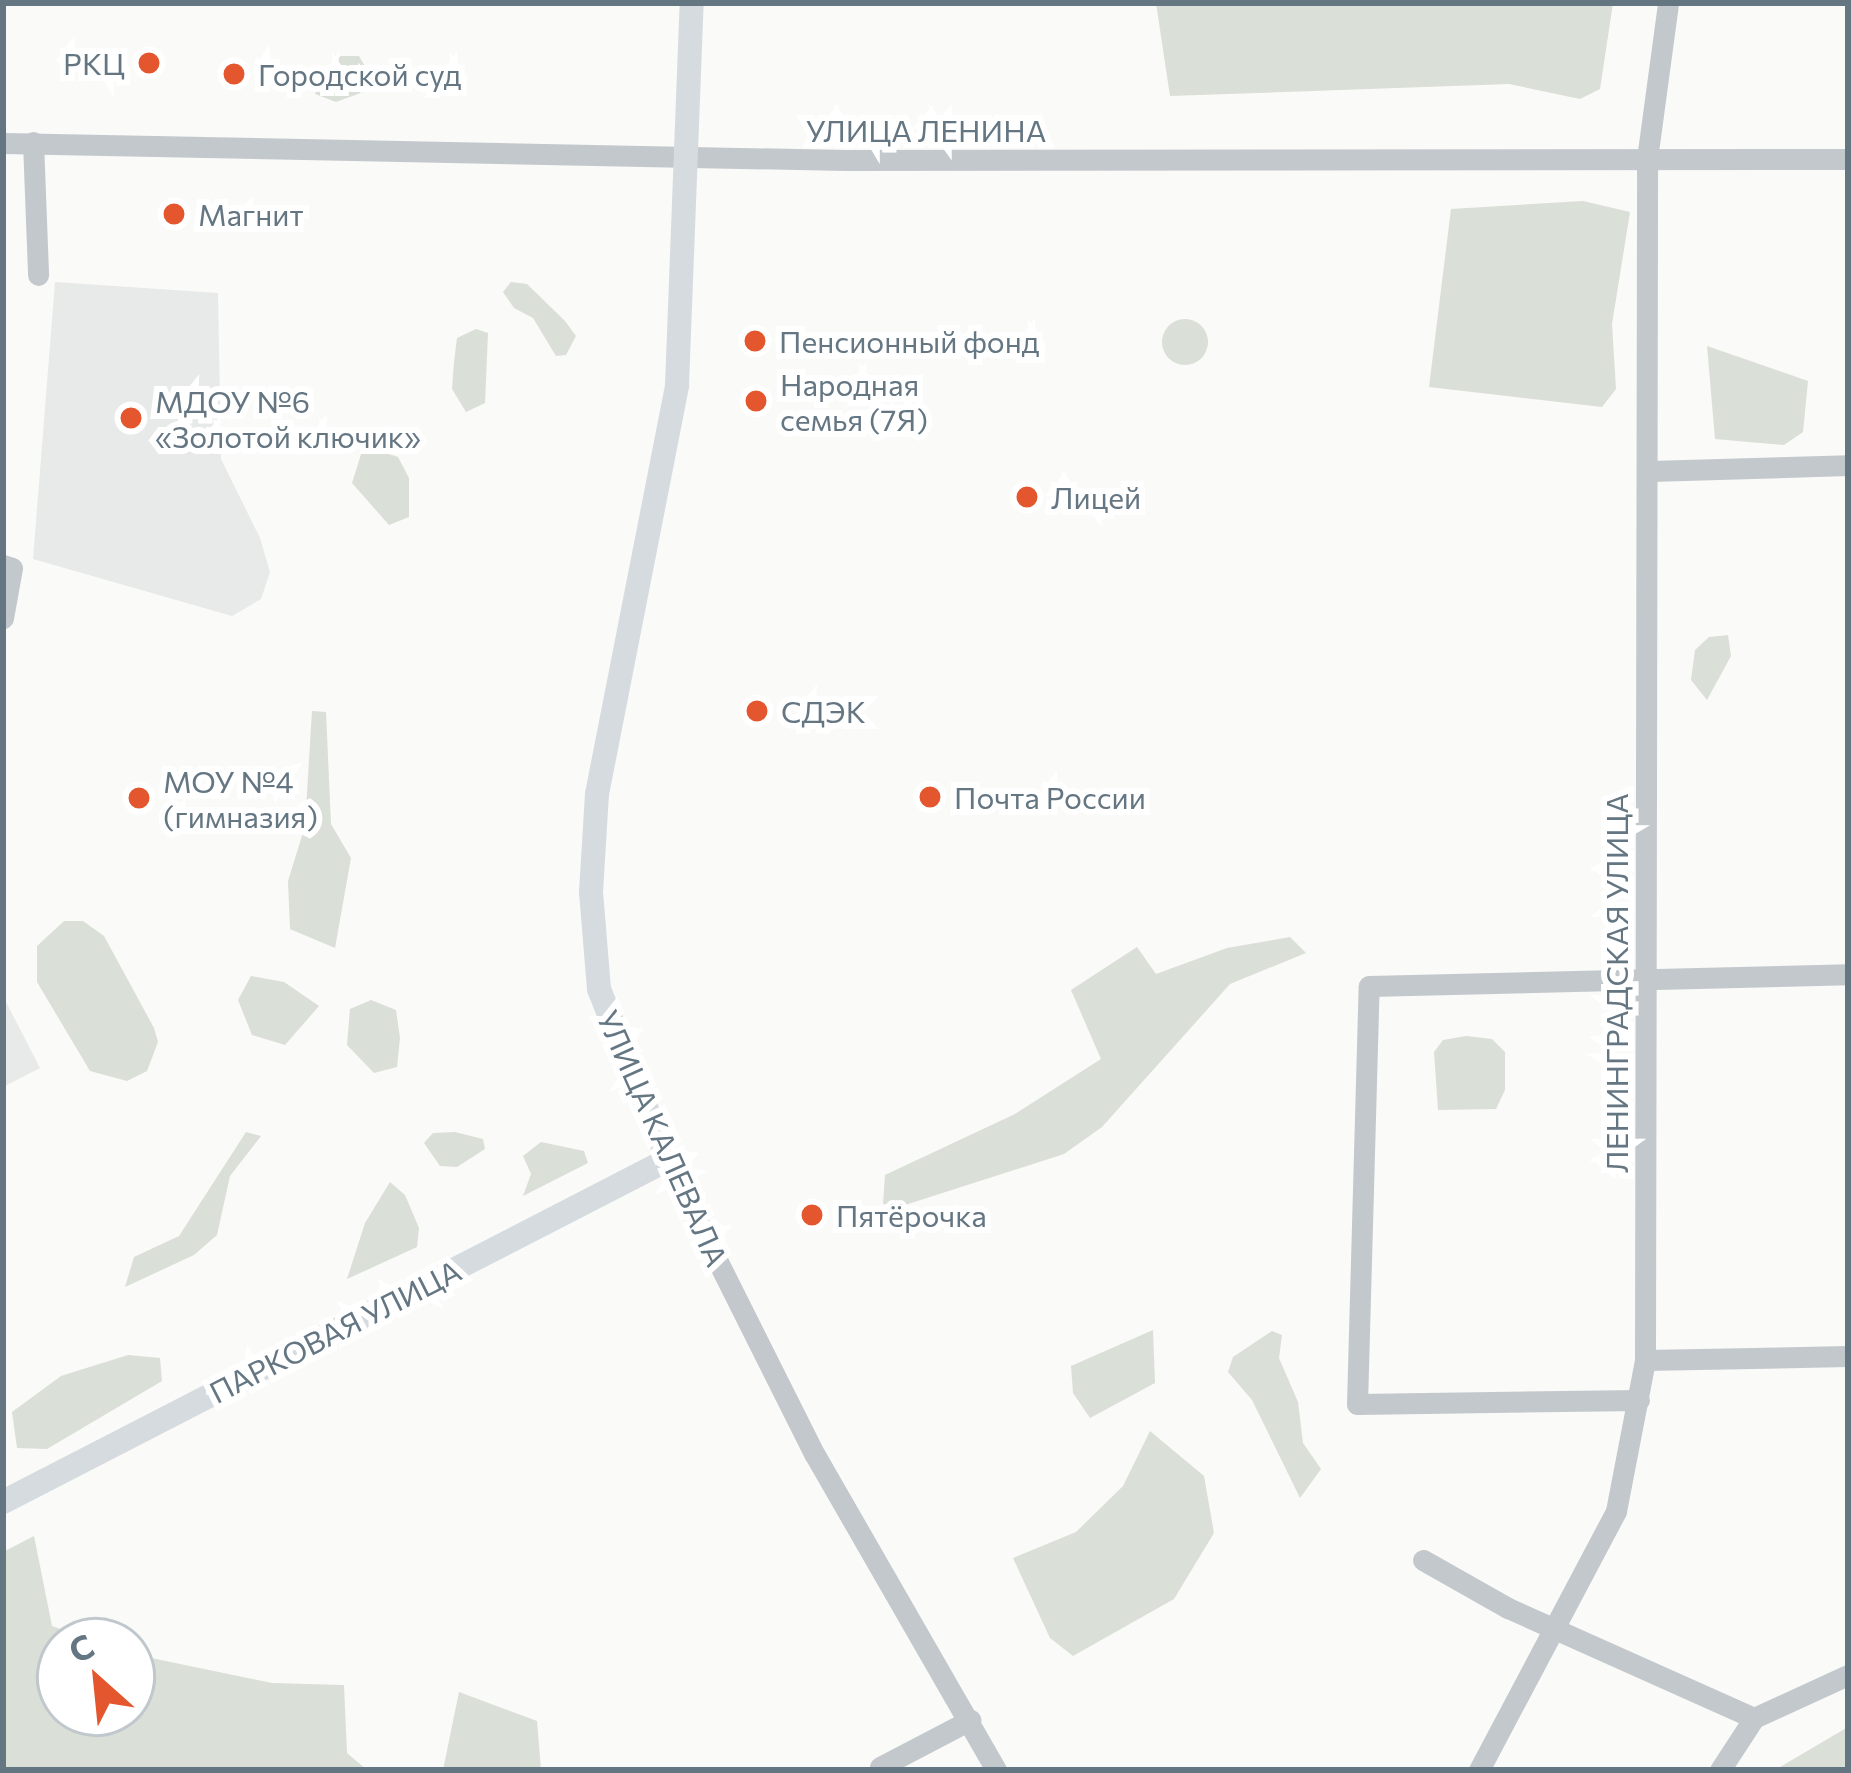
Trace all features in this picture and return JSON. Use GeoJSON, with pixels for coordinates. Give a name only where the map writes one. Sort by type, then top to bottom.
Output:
{"type":"FeatureCollection","features":[{"type":"Feature","properties":{"kind":"main road","name":"УЛИЦА КАЛЕВАЛА"},"geometry":{"type":"LineString","coordinates":[[667,1160],[599,989],[591,892],[597,794],[677,385],[692,3]]}},
{"type":"Feature","properties":{"kind":"main road","name":"ПАРКОВАЯ УЛИЦА"},"geometry":{"type":"LineString","coordinates":[[3,1502],[667,1160]]}},
{"type":"Feature","properties":{"kind":"street","name":"ЛЕНИНГРАДСКАЯ УЛИЦА"},"geometry":{"type":"LineString","coordinates":[[1479,1770],[1559,1630],[1616,1511],[1645,1360],[1647,159],[1668,3]]}},
{"type":"Feature","properties":{"kind":"street","name":"УЛИЦА ЛЕНИНА"},"geometry":{"type":"LineString","coordinates":[[3,142],[688,156],[1848,159]]}},
{"type":"Feature","properties":{"kind":"street"},"geometry":{"type":"LineString","coordinates":[[33,142],[38,275]]}},
{"type":"Feature","properties":{"kind":"street"},"geometry":{"type":"LineString","coordinates":[[1650,471],[1848,465]]}},
{"type":"Feature","properties":{"kind":"street"},"geometry":{"type":"LineString","coordinates":[[3,618],[8,567]]}},
{"type":"Feature","properties":{"kind":"street"},"geometry":{"type":"LineString","coordinates":[[1639,1400],[1357,1404],[1369,986],[1848,974]]}},
{"type":"Feature","properties":{"kind":"street","name":"УЛИЦА КАЛЕВАЛА"},"geometry":{"type":"LineString","coordinates":[[667,1160],[815,1455],[997,1770]]}},
{"type":"Feature","properties":{"kind":"street"},"geometry":{"type":"LineString","coordinates":[[1645,1360],[1848,1356]]}},
{"type":"Feature","properties":{"kind":"street"},"geometry":{"type":"LineString","coordinates":[[1423,1559],[1559,1630],[1754,1718]]}},
{"type":"Feature","properties":{"kind":"street"},"geometry":{"type":"LineString","coordinates":[[1720,1770],[1754,1718],[1848,1675]]}},
{"type":"Feature","properties":{"kind":"street"},"geometry":{"type":"LineString","coordinates":[[880,1767],[970,1720]]}},
{"type":"Feature","properties":{"kind":"shaded area"},"geometry":{"type":"Polygon","coordinates":[[[1156,3],[1613,3],[1600,89],[1580,99],[1509,84],[1170,96],[1156,3]]]}},
{"type":"Feature","properties":{"kind":"shaded area"},"geometry":{"type":"Polygon","coordinates":[[[341,56],[359,56],[377,87],[336,102],[315,94],[321,73],[341,56]]]}},
{"type":"Feature","properties":{"kind":"shaded area"},"geometry":{"type":"Polygon","coordinates":[[[1583,201],[1630,212],[1612,324],[1616,389],[1602,407],[1429,387],[1451,209],[1583,201]]]}},
{"type":"Feature","properties":{"kind":"shaded area","name":"МДОУ №6 «Золотой ключик»"},"geometry":{"type":"Polygon","coordinates":[[[55,282],[218,293],[221,459],[260,538],[270,572],[261,599],[232,616],[33,559],[55,282]]]}},
{"type":"Feature","properties":{"kind":"shaded area"},"geometry":{"type":"Polygon","coordinates":[[[511,282],[527,284],[565,321],[576,336],[566,355],[556,356],[533,318],[514,308],[503,292],[511,282]]]}},
{"type":"Feature","properties":{"kind":"shaded area"},"geometry":{"type":"Polygon","coordinates":[[[1185,319],[1201,326],[1208,342],[1201,358],[1185,365],[1169,358],[1162,342],[1169,326],[1185,319]]]}},
{"type":"Feature","properties":{"kind":"shaded area"},"geometry":{"type":"Polygon","coordinates":[[[476,329],[488,333],[485,403],[466,412],[452,389],[454,362],[457,338],[476,329]]]}},
{"type":"Feature","properties":{"kind":"shaded area"},"geometry":{"type":"Polygon","coordinates":[[[1707,346],[1808,381],[1803,432],[1784,445],[1715,439],[1707,346]]]}},
{"type":"Feature","properties":{"kind":"shaded area"},"geometry":{"type":"Polygon","coordinates":[[[364,445],[398,457],[409,478],[409,517],[389,525],[352,483],[364,445]]]}},
{"type":"Feature","properties":{"kind":"shaded area"},"geometry":{"type":"Polygon","coordinates":[[[1728,635],[1731,656],[1707,700],[1691,680],[1695,650],[1709,637],[1728,635]]]}},
{"type":"Feature","properties":{"kind":"shaded area"},"geometry":{"type":"Polygon","coordinates":[[[312,711],[326,712],[331,824],[351,858],[335,948],[290,929],[288,881],[305,826],[312,711]]]}},
{"type":"Feature","properties":{"kind":"shaded area"},"geometry":{"type":"Polygon","coordinates":[[[64,921],[83,921],[104,936],[154,1028],[158,1042],[147,1071],[127,1081],[90,1071],[37,982],[37,946],[64,921]]]}},
{"type":"Feature","properties":{"kind":"shaded area"},"geometry":{"type":"Polygon","coordinates":[[[1290,937],[1306,953],[1230,984],[1102,1127],[1064,1154],[905,1205],[883,1204],[885,1175],[1015,1114],[1101,1059],[1071,990],[1137,947],[1156,974],[1227,948],[1290,937]]]}},
{"type":"Feature","properties":{"kind":"shaded area"},"geometry":{"type":"Polygon","coordinates":[[[251,976],[284,982],[319,1006],[285,1045],[252,1035],[238,1000],[251,976]]]}},
{"type":"Feature","properties":{"kind":"shaded area"},"geometry":{"type":"Polygon","coordinates":[[[3,996],[40,1068],[3,1087],[3,996]]]}},
{"type":"Feature","properties":{"kind":"shaded area"},"geometry":{"type":"Polygon","coordinates":[[[371,1000],[396,1010],[400,1038],[397,1067],[374,1073],[347,1045],[350,1009],[371,1000]]]}},
{"type":"Feature","properties":{"kind":"shaded area"},"geometry":{"type":"Polygon","coordinates":[[[1492,1039],[1505,1052],[1505,1090],[1496,1109],[1438,1110],[1434,1052],[1443,1040],[1492,1039]]]}},
{"type":"Feature","properties":{"kind":"shaded area"},"geometry":{"type":"Polygon","coordinates":[[[246,1132],[261,1136],[230,1176],[217,1235],[194,1255],[125,1287],[134,1257],[179,1236],[246,1132]]]}},
{"type":"Feature","properties":{"kind":"shaded area"},"geometry":{"type":"Polygon","coordinates":[[[455,1132],[483,1139],[485,1149],[457,1167],[440,1166],[424,1143],[433,1133],[455,1132]]]}},
{"type":"Feature","properties":{"kind":"shaded area"},"geometry":{"type":"Polygon","coordinates":[[[541,1142],[584,1151],[588,1163],[523,1196],[531,1174],[523,1156],[541,1142]]]}},
{"type":"Feature","properties":{"kind":"shaded area"},"geometry":{"type":"Polygon","coordinates":[[[390,1182],[405,1195],[419,1228],[417,1247],[347,1279],[365,1223],[390,1182]]]}},
{"type":"Feature","properties":{"kind":"shaded area"},"geometry":{"type":"Polygon","coordinates":[[[1153,1330],[1155,1383],[1090,1418],[1073,1393],[1071,1366],[1153,1330]]]}},
{"type":"Feature","properties":{"kind":"shaded area"},"geometry":{"type":"Polygon","coordinates":[[[1272,1331],[1282,1335],[1279,1358],[1298,1402],[1303,1443],[1321,1469],[1300,1498],[1252,1400],[1228,1372],[1233,1357],[1272,1331]]]}},
{"type":"Feature","properties":{"kind":"shaded area"},"geometry":{"type":"Polygon","coordinates":[[[128,1355],[160,1358],[162,1381],[47,1449],[17,1448],[12,1412],[61,1376],[128,1355]]]}},
{"type":"Feature","properties":{"kind":"shaded area"},"geometry":{"type":"Polygon","coordinates":[[[1150,1431],[1204,1476],[1214,1533],[1174,1599],[1073,1656],[1050,1638],[1013,1558],[1076,1532],[1123,1486],[1150,1431]]]}},
{"type":"Feature","properties":{"kind":"shaded area"},"geometry":{"type":"Polygon","coordinates":[[[34,1536],[50,1617],[36,1617],[36,1737],[156,1737],[156,1659],[272,1683],[344,1685],[347,1753],[367,1770],[3,1770],[3,1552],[34,1536]]]}},
{"type":"Feature","properties":{"kind":"shaded area"},"geometry":{"type":"Polygon","coordinates":[[[459,1692],[537,1721],[541,1770],[443,1770],[459,1692]]]}},
{"type":"Feature","properties":{"kind":"shaded area"},"geometry":{"type":"Polygon","coordinates":[[[1848,1727],[1848,1770],[1777,1770],[1780,1767],[1848,1727]]]}},
{"type":"Feature","properties":{"kind":"place","name":"РКЦ"},"geometry":{"type":"Point","coordinates":[149,63]}},
{"type":"Feature","properties":{"kind":"place","name":"Городской суд"},"geometry":{"type":"Point","coordinates":[234,74]}},
{"type":"Feature","properties":{"kind":"place","name":"Магнит"},"geometry":{"type":"Point","coordinates":[174,214]}},
{"type":"Feature","properties":{"kind":"place","name":"Пенсионный фонд"},"geometry":{"type":"Point","coordinates":[755,341]}},
{"type":"Feature","properties":{"kind":"place","name":"Народная семья (7Я)"},"geometry":{"type":"Point","coordinates":[756,401]}},
{"type":"Feature","properties":{"kind":"place","name":"МДОУ №6 «Золотой ключик»"},"geometry":{"type":"Point","coordinates":[131,418]}},
{"type":"Feature","properties":{"kind":"place","name":"Лицей"},"geometry":{"type":"Point","coordinates":[1027,497]}},
{"type":"Feature","properties":{"kind":"place","name":"СДЭК"},"geometry":{"type":"Point","coordinates":[757,711]}},
{"type":"Feature","properties":{"kind":"place","name":"Почта России"},"geometry":{"type":"Point","coordinates":[930,797]}},
{"type":"Feature","properties":{"kind":"place","name":"МОУ №4 (гимназия)"},"geometry":{"type":"Point","coordinates":[139,798]}},
{"type":"Feature","properties":{"kind":"place","name":"Пятёрочка"},"geometry":{"type":"Point","coordinates":[812,1215]}}]}
